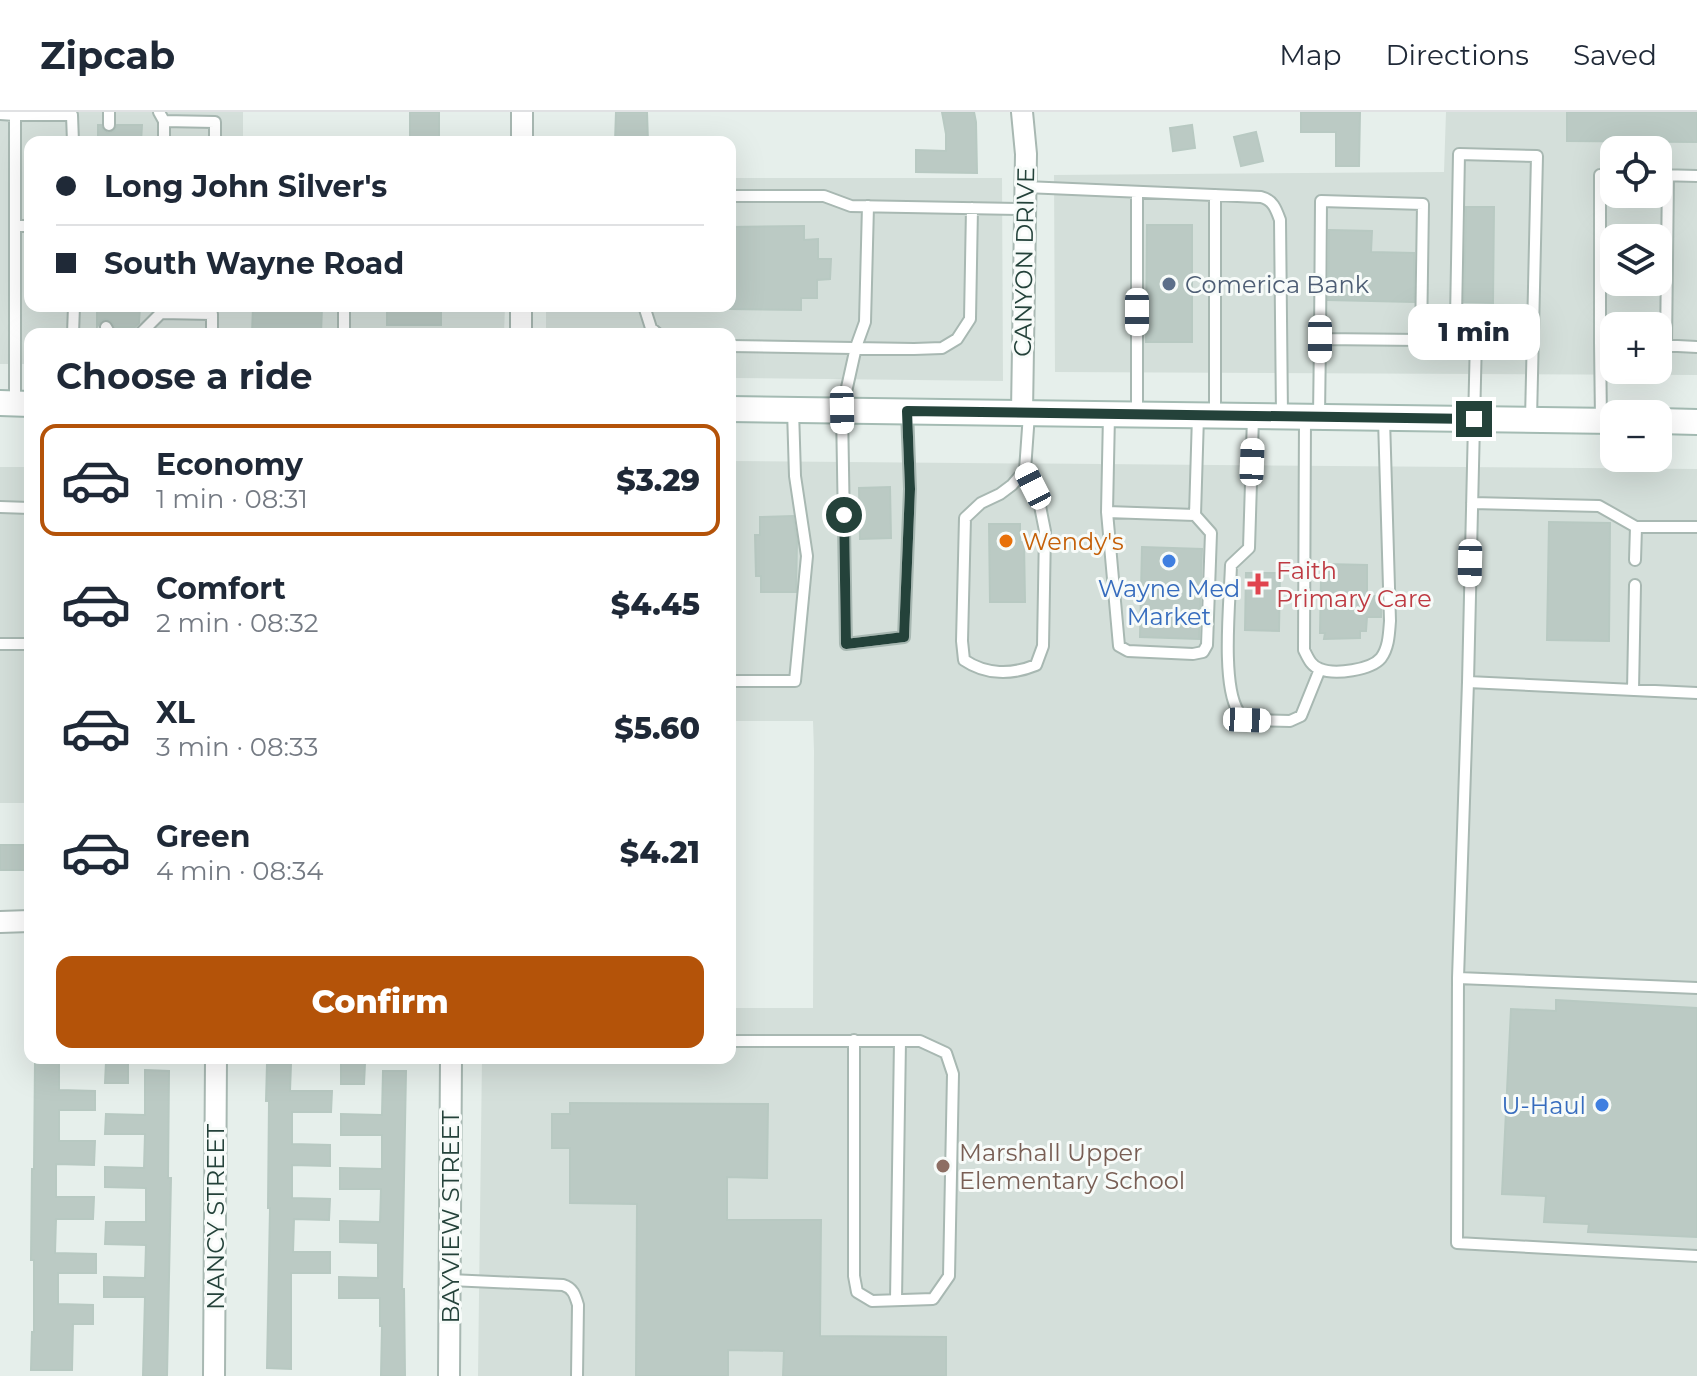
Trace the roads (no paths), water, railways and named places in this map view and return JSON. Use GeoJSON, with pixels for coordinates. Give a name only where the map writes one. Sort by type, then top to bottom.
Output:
{"type":"FeatureCollection","features":[{"type":"Feature","properties":{"kind":"main road"},"geometry":{"type":"LineString","coordinates":[[736,409],[1600,420]]}},
{"type":"Feature","properties":{"kind":"main road"},"geometry":{"type":"LineString","coordinates":[[1672,421],[1697,422]]}},
{"type":"Feature","properties":{"kind":"street"},"geometry":{"type":"LineString","coordinates":[[522,112],[522,136]]}},
{"type":"Feature","properties":{"kind":"street","name":"CANYON DRIVE"},"geometry":{"type":"LineString","coordinates":[[1022,112],[1026,154],[1026,412]]}},
{"type":"Feature","properties":{"kind":"street"},"geometry":{"type":"LineString","coordinates":[[0,922],[24,921]]}},
{"type":"Feature","properties":{"kind":"street","name":"NANCY STREET"},"geometry":{"type":"LineString","coordinates":[[214,1376],[216,1064]]}},
{"type":"Feature","properties":{"kind":"street","name":"BAYVIEW STREET"},"geometry":{"type":"LineString","coordinates":[[449,1376],[451,1064]]}},
{"type":"Feature","properties":{"kind":"lane"},"geometry":{"type":"LineString","coordinates":[[109,112],[109,125]]}},
{"type":"Feature","properties":{"kind":"lane"},"geometry":{"type":"LineString","coordinates":[[0,114],[72,115],[73,136]]}},
{"type":"Feature","properties":{"kind":"lane"},"geometry":{"type":"LineString","coordinates":[[15,115],[15,404]]}},
{"type":"Feature","properties":{"kind":"lane"},"geometry":{"type":"LineString","coordinates":[[164,136],[162,116],[215,122],[215,136]]}},
{"type":"Feature","properties":{"kind":"lane"},"geometry":{"type":"LineString","coordinates":[[1531,419],[1537,156],[1459,154],[1456,318],[1476,337],[1458,978],[1457,1243],[1697,1256]]}},
{"type":"Feature","properties":{"kind":"lane"},"geometry":{"type":"LineString","coordinates":[[1672,175],[1697,176]]}},
{"type":"Feature","properties":{"kind":"lane"},"geometry":{"type":"LineString","coordinates":[[1025,187],[1261,197],[1273,204],[1280,220],[1302,416],[1304,650],[1310,662],[1320,669],[1353,671],[1368,667],[1380,660],[1388,643],[1390,621],[1383,417]]}},
{"type":"Feature","properties":{"kind":"lane"},"geometry":{"type":"LineString","coordinates":[[1137,192],[1137,414]]}},
{"type":"Feature","properties":{"kind":"lane"},"geometry":{"type":"LineString","coordinates":[[1195,515],[1206,415],[1215,195]]}},
{"type":"Feature","properties":{"kind":"lane"},"geometry":{"type":"LineString","coordinates":[[736,196],[824,196],[851,206],[1025,209]]}},
{"type":"Feature","properties":{"kind":"lane"},"geometry":{"type":"LineString","coordinates":[[1302,416],[1320,339],[1321,201],[1423,204],[1421,340],[1320,339]]}},
{"type":"Feature","properties":{"kind":"lane"},"geometry":{"type":"LineString","coordinates":[[868,206],[865,322],[842,410],[846,644],[904,637],[910,489],[907,411]]}},
{"type":"Feature","properties":{"kind":"lane"},"geometry":{"type":"LineString","coordinates":[[736,346],[942,348],[957,339],[970,319],[972,208]]}},
{"type":"Feature","properties":{"kind":"lane"},"geometry":{"type":"LineString","coordinates":[[1600,208],[1600,312]]}},
{"type":"Feature","properties":{"kind":"lane"},"geometry":{"type":"LineString","coordinates":[[1662,312],[1663,208]]}},
{"type":"Feature","properties":{"kind":"lane"},"geometry":{"type":"LineString","coordinates":[[15,226],[24,226]]}},
{"type":"Feature","properties":{"kind":"lane"},"geometry":{"type":"LineString","coordinates":[[145,328],[158,312]]}},
{"type":"Feature","properties":{"kind":"lane"},"geometry":{"type":"LineString","coordinates":[[1672,346],[1697,347]]}},
{"type":"Feature","properties":{"kind":"lane"},"geometry":{"type":"LineString","coordinates":[[736,681],[795,681],[807,556],[795,476],[793,410]]}},
{"type":"Feature","properties":{"kind":"lane"},"geometry":{"type":"LineString","coordinates":[[1025,470],[1012,485],[981,503],[965,518],[964,660],[989,671],[1020,671],[1036,665],[1043,646],[1045,531],[1040,506],[1025,470],[1026,412]]}},
{"type":"Feature","properties":{"kind":"lane"},"geometry":{"type":"LineString","coordinates":[[1107,512],[1195,515],[1211,533],[1207,645],[1203,652],[1128,651],[1119,646],[1107,512],[1110,413]]}},
{"type":"Feature","properties":{"kind":"lane"},"geometry":{"type":"LineString","coordinates":[[1253,415],[1249,548],[1231,565],[1228,672],[1231,693],[1238,711],[1247,720],[1290,721],[1301,716],[1320,669]]}},
{"type":"Feature","properties":{"kind":"lane"},"geometry":{"type":"LineString","coordinates":[[1472,503],[1599,506],[1636,527],[1697,527]]}},
{"type":"Feature","properties":{"kind":"lane"},"geometry":{"type":"LineString","coordinates":[[0,507],[24,508]]}},
{"type":"Feature","properties":{"kind":"lane"},"geometry":{"type":"LineString","coordinates":[[1635,560],[1636,527]]}},
{"type":"Feature","properties":{"kind":"lane"},"geometry":{"type":"LineString","coordinates":[[1633,690],[1635,585]]}},
{"type":"Feature","properties":{"kind":"lane"},"geometry":{"type":"LineString","coordinates":[[0,644],[24,644]]}},
{"type":"Feature","properties":{"kind":"lane"},"geometry":{"type":"LineString","coordinates":[[1468,682],[1697,693]]}},
{"type":"Feature","properties":{"kind":"lane"},"geometry":{"type":"LineString","coordinates":[[1458,978],[1697,988]]}},
{"type":"Feature","properties":{"kind":"lane"},"geometry":{"type":"LineString","coordinates":[[736,1041],[854,1040],[920,1041],[946,1053],[953,1074],[949,1276],[933,1299],[872,1301],[857,1292],[854,1276],[854,1040]]}},
{"type":"Feature","properties":{"kind":"lane"},"geometry":{"type":"LineString","coordinates":[[896,1300],[900,1041]]}},
{"type":"Feature","properties":{"kind":"lane"},"geometry":{"type":"LineString","coordinates":[[450,1280],[569,1287],[578,1305],[577,1376]]}},
{"type":"Feature","properties":{"kind":"place","name":"Comerica Bank"},"geometry":{"type":"Point","coordinates":[1169,284]}},
{"type":"Feature","properties":{"kind":"place","name":"Wendy's"},"geometry":{"type":"Point","coordinates":[1006,541]}},
{"type":"Feature","properties":{"kind":"place","name":"Wayne Med Market"},"geometry":{"type":"Point","coordinates":[1169,561]}},
{"type":"Feature","properties":{"kind":"place","name":"Faith Primary Care"},"geometry":{"type":"Point","coordinates":[1258,584]}},
{"type":"Feature","properties":{"kind":"place","name":"U-Haul"},"geometry":{"type":"Point","coordinates":[1602,1105]}},
{"type":"Feature","properties":{"kind":"place","name":"Marshall Upper Elementary School"},"geometry":{"type":"Point","coordinates":[943,1166]}}]}
